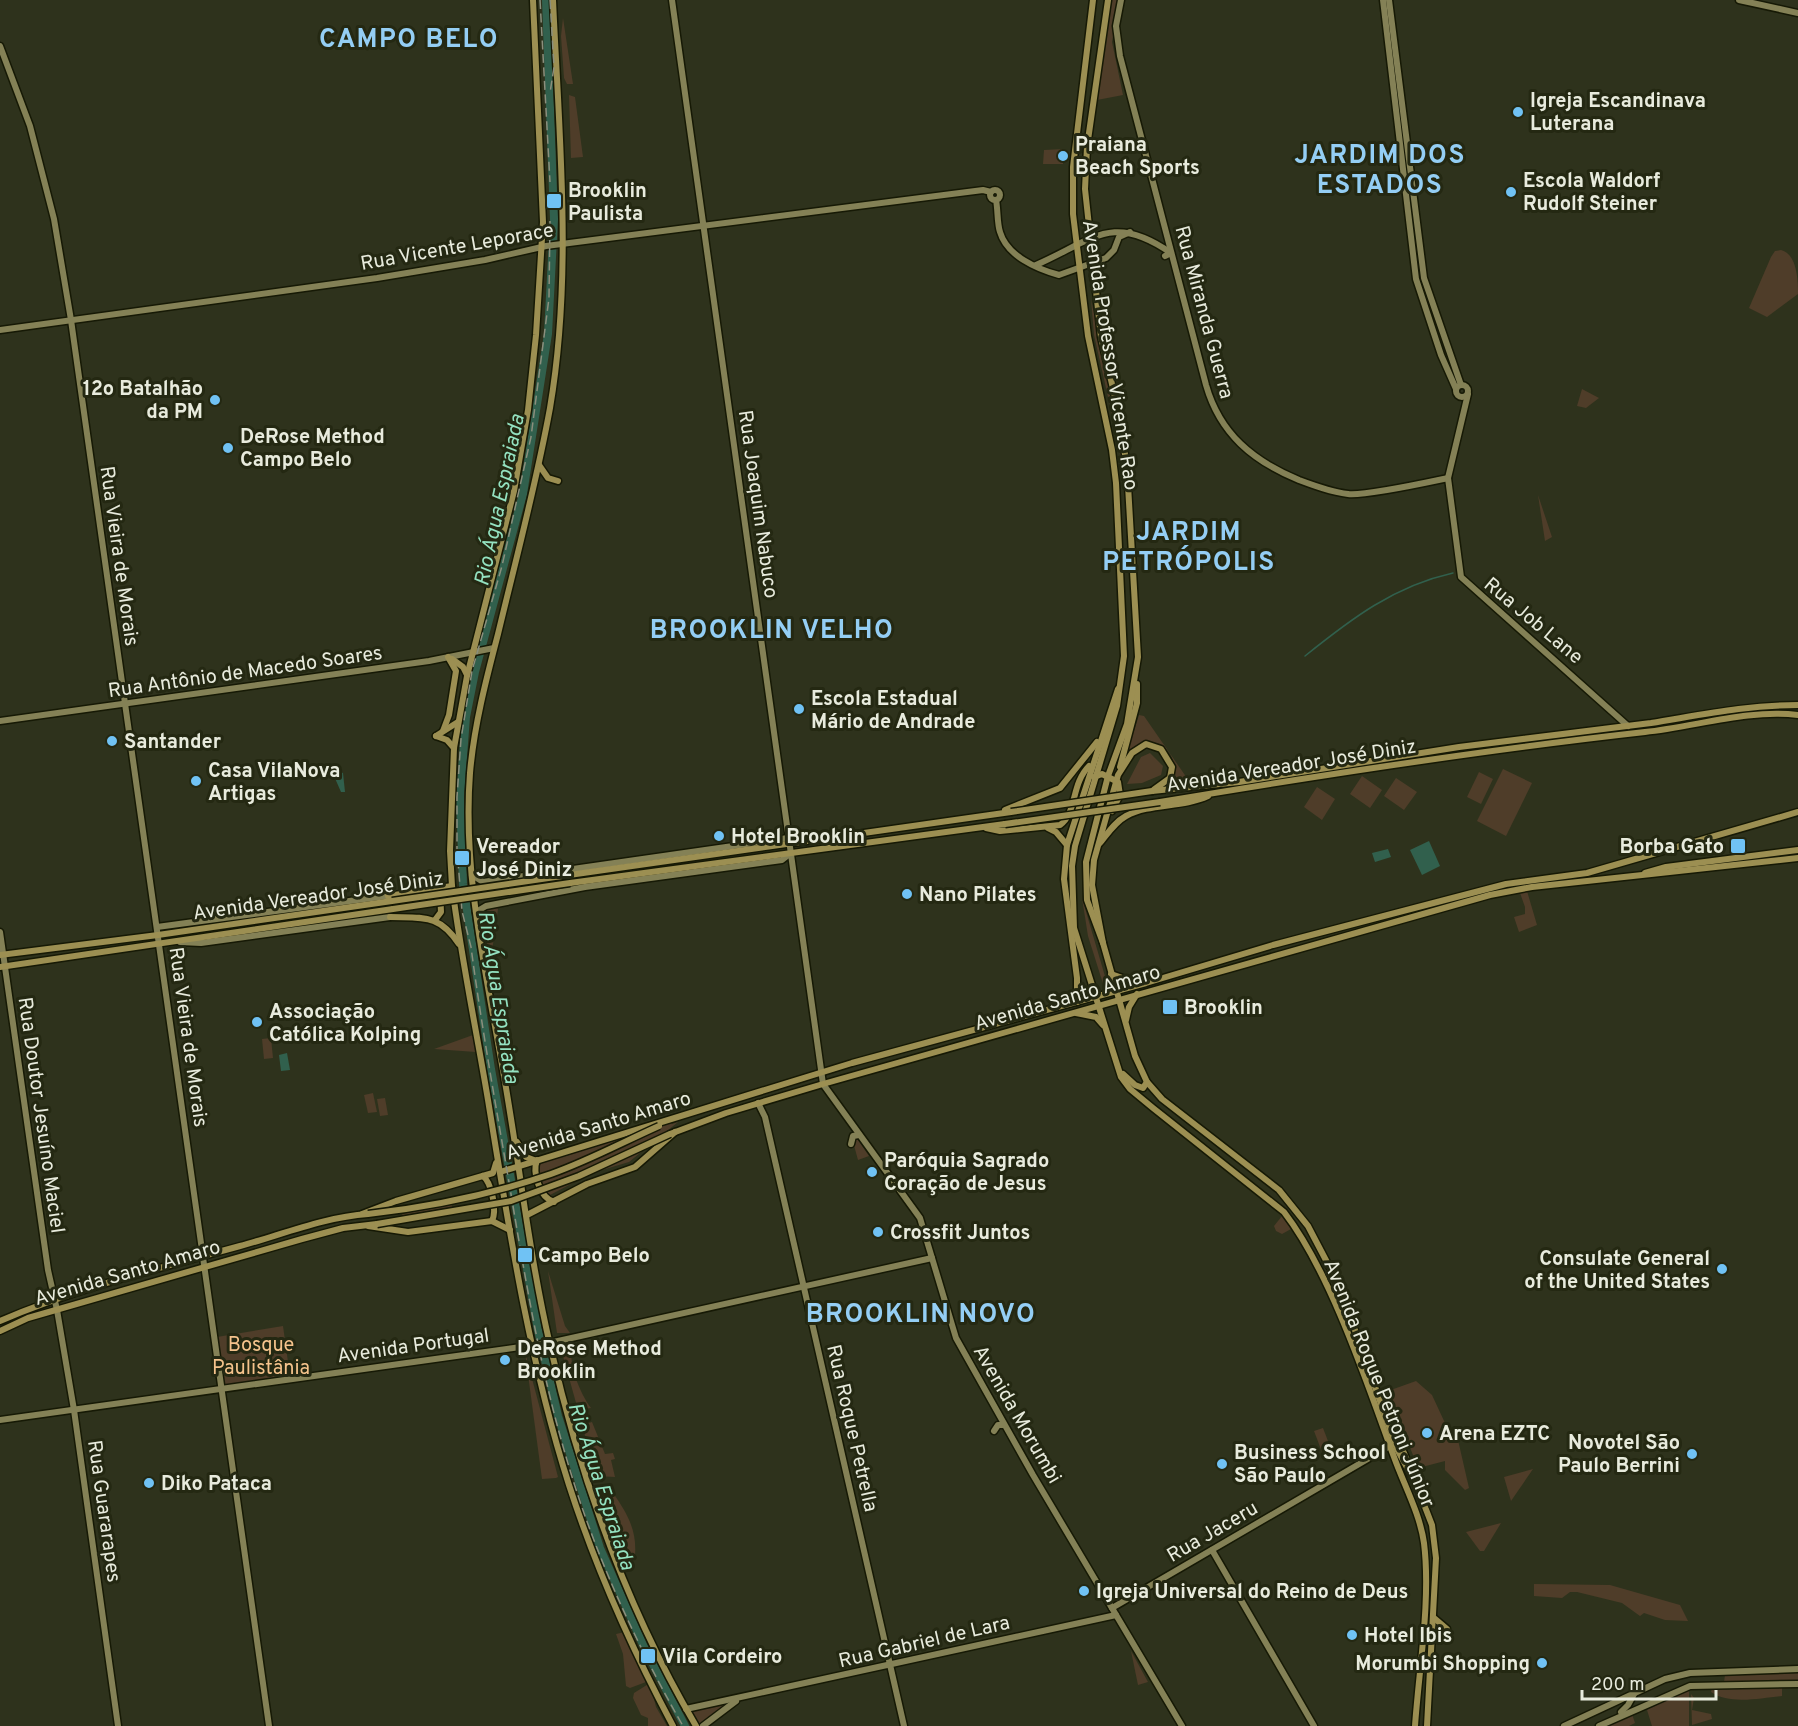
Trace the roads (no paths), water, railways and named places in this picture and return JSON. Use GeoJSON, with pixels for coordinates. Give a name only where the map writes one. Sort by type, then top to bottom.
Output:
{"type":"FeatureCollection","features":[{"type":"Feature","properties":{"kind":"main road"},"geometry":{"type":"LineString","coordinates":[[533,0],[545,247],[528,410],[514,491],[475,652],[467,676],[454,748],[450,851],[452,886],[496,1153],[503,1171],[510,1230],[534,1345],[569,1484],[593,1554],[620,1619],[673,1726]]}},
{"type":"Feature","properties":{"kind":"main road"},"geometry":{"type":"LineString","coordinates":[[553,0],[563,168],[559,325],[550,404],[539,465],[491,648],[472,757],[469,805],[472,875],[476,912],[514,1138],[516,1167],[527,1215],[548,1343],[568,1419],[603,1527],[646,1630],[696,1726]]}},
{"type":"Feature","properties":{"kind":"main road","name":"Avenida Professor Vicente Rao"},"geometry":{"type":"LineString","coordinates":[[1093,0],[1072,167],[1076,247],[1088,336],[1112,450],[1116,483],[1125,656],[1122,680],[1097,775],[1075,846],[1072,866],[1074,928],[1095,997]]}},
{"type":"Feature","properties":{"kind":"main road","name":"Avenida Professor Vicente Rao"},"geometry":{"type":"LineString","coordinates":[[1108,0],[1087,147],[1085,189],[1101,337],[1119,414],[1127,468],[1138,638],[1137,703],[1118,777],[1102,827],[1092,885],[1102,942],[1116,991]]}},
{"type":"Feature","properties":{"kind":"main road"},"geometry":{"type":"LineString","coordinates":[[539,465],[548,478],[558,481]]}},
{"type":"Feature","properties":{"kind":"main road"},"geometry":{"type":"LineString","coordinates":[[448,657],[459,663],[467,676]]}},
{"type":"Feature","properties":{"kind":"main road"},"geometry":{"type":"LineString","coordinates":[[443,731],[449,715],[456,671],[448,657]]}},
{"type":"Feature","properties":{"kind":"main road","name":"Avenida Professor Vicente Rao"},"geometry":{"type":"LineString","coordinates":[[1102,942],[1091,916],[1084,882],[1091,835],[1108,776],[1127,724],[1136,678]]}},
{"type":"Feature","properties":{"kind":"main road","name":"Avenida Professor Vicente Rao"},"geometry":{"type":"LineString","coordinates":[[1067,902],[1064,879],[1067,845],[1112,702],[1122,680]]}},
{"type":"Feature","properties":{"kind":"main road","name":"Avenida Vereador José Diniz"},"geometry":{"type":"LineString","coordinates":[[2,955],[158,935],[789,841],[1156,791],[1239,782],[1302,770],[1628,726],[1703,713],[1774,704],[1798,705]]}},
{"type":"Feature","properties":{"kind":"main road","name":"Avenida Vereador José Diniz"},"geometry":{"type":"LineString","coordinates":[[2,967],[570,883],[804,853],[1160,802],[1400,764],[1661,730],[1730,718],[1798,715]]}},
{"type":"Feature","properties":{"kind":"main road"},"geometry":{"type":"LineString","coordinates":[[454,748],[447,740],[436,736],[458,722]]}},
{"type":"Feature","properties":{"kind":"main road"},"geometry":{"type":"LineString","coordinates":[[999,813],[1060,788],[1101,737]]}},
{"type":"Feature","properties":{"kind":"main road"},"geometry":{"type":"LineString","coordinates":[[1085,784],[1097,775],[1118,777],[1136,749],[1150,744],[1161,749],[1172,767],[1170,778],[1156,791]]}},
{"type":"Feature","properties":{"kind":"main road"},"geometry":{"type":"LineString","coordinates":[[983,827],[1000,831],[1060,825],[1067,818],[1078,780],[1092,763],[1101,759],[1114,761]]}},
{"type":"Feature","properties":{"kind":"main road"},"geometry":{"type":"LineString","coordinates":[[1098,846],[1118,822],[1129,815],[1192,802],[1215,793]]}},
{"type":"Feature","properties":{"kind":"main road","name":"Avenida Santo Amaro"},"geometry":{"type":"LineString","coordinates":[[503,1171],[661,1121],[668,1122],[823,1072],[1480,890],[1574,875],[1798,812]]}},
{"type":"Feature","properties":{"kind":"main road"},"geometry":{"type":"LineString","coordinates":[[1047,828],[1056,832],[1067,845]]}},
{"type":"Feature","properties":{"kind":"main road","name":"Avenida Santo Amaro"},"geometry":{"type":"LineString","coordinates":[[1641,875],[1666,867],[1798,850]]}},
{"type":"Feature","properties":{"kind":"main road","name":"Avenida Santo Amaro"},"geometry":{"type":"LineString","coordinates":[[527,1215],[587,1184],[628,1171],[642,1163],[673,1133],[758,1103],[1119,999],[1490,895],[1532,887],[1668,874],[1798,858]]}},
{"type":"Feature","properties":{"kind":"main road"},"geometry":{"type":"LineString","coordinates":[[389,899],[452,886]]}},
{"type":"Feature","properties":{"kind":"main road"},"geometry":{"type":"LineString","coordinates":[[435,920],[442,906],[442,892],[439,889]]}},
{"type":"Feature","properties":{"kind":"main road"},"geometry":{"type":"LineString","coordinates":[[1067,902],[1074,928]]}},
{"type":"Feature","properties":{"kind":"main road"},"geometry":{"type":"LineString","coordinates":[[1067,902],[1076,968],[1077,1002]]}},
{"type":"Feature","properties":{"kind":"main road"},"geometry":{"type":"LineString","coordinates":[[390,917],[435,920],[449,930],[461,947]]}},
{"type":"Feature","properties":{"kind":"main road"},"geometry":{"type":"LineString","coordinates":[[1076,968],[1078,944]]}},
{"type":"Feature","properties":{"kind":"main road"},"geometry":{"type":"LineString","coordinates":[[1111,974],[1141,985]]}},
{"type":"Feature","properties":{"kind":"main road","name":"Avenida Roque Petroni Júnior"},"geometry":{"type":"LineString","coordinates":[[1116,991],[1135,1056],[1147,1082],[1162,1099],[1279,1190],[1300,1215],[1339,1285],[1398,1449],[1416,1484]]}},
{"type":"Feature","properties":{"kind":"main road"},"geometry":{"type":"LineString","coordinates":[[1126,1023],[1128,1007],[1137,994]]}},
{"type":"Feature","properties":{"kind":"main road","name":"Avenida Roque Petroni Júnior"},"geometry":{"type":"LineString","coordinates":[[1095,997],[1119,1070],[1130,1089],[1268,1197],[1290,1220],[1333,1302],[1390,1446],[1424,1543],[1424,1603],[1415,1726]]}},
{"type":"Feature","properties":{"kind":"main road"},"geometry":{"type":"LineString","coordinates":[[1072,1013],[1096,1017],[1105,1028]]}},
{"type":"Feature","properties":{"kind":"main road"},"geometry":{"type":"LineString","coordinates":[[1119,1070],[1138,1087],[1143,1088],[1147,1082]]}},
{"type":"Feature","properties":{"kind":"main road"},"geometry":{"type":"LineString","coordinates":[[365,1214],[485,1193],[535,1179],[574,1165],[668,1122]]}},
{"type":"Feature","properties":{"kind":"main road"},"geometry":{"type":"LineString","coordinates":[[365,1226],[512,1201],[579,1176],[673,1133]]}},
{"type":"Feature","properties":{"kind":"main road"},"geometry":{"type":"LineString","coordinates":[[514,1138],[526,1157],[537,1160],[535,1168],[542,1194],[554,1202]]}},
{"type":"Feature","properties":{"kind":"main road","name":"Avenida Santo Amaro"},"geometry":{"type":"LineString","coordinates":[[0,1321],[54,1301],[203,1255],[365,1214],[376,1207],[483,1176],[494,1171],[496,1153]]}},
{"type":"Feature","properties":{"kind":"main road"},"geometry":{"type":"LineString","coordinates":[[483,1176],[488,1181],[495,1213],[492,1221],[510,1230]]}},
{"type":"Feature","properties":{"kind":"main road","name":"Avenida Santo Amaro"},"geometry":{"type":"LineString","coordinates":[[0,1330],[28,1318],[327,1232],[365,1226],[408,1232],[492,1221]]}},
{"type":"Feature","properties":{"kind":"main road","name":"Avenida Roque Petroni Júnior"},"geometry":{"type":"LineString","coordinates":[[1380,1398],[1434,1533],[1436,1558],[1434,1617],[1427,1726]]}},
{"type":"Feature","properties":{"kind":"main road"},"geometry":{"type":"LineString","coordinates":[[1390,1446],[1398,1449]]}},
{"type":"Feature","properties":{"kind":"main road"},"geometry":{"type":"LineString","coordinates":[[1434,1617],[1447,1629]]}},
{"type":"Feature","properties":{"kind":"street","name":"Rua Joaquim Nabuco"},"geometry":{"type":"LineString","coordinates":[[672,0],[823,1084]]}},
{"type":"Feature","properties":{"kind":"street","name":"Rua Miranda Guerra"},"geometry":{"type":"LineString","coordinates":[[1121,0],[1116,26],[1118,45],[1168,240],[1168,255],[1176,275],[1208,395],[1221,422],[1243,447],[1270,467],[1320,488],[1349,495],[1448,478]]}},
{"type":"Feature","properties":{"kind":"street"},"geometry":{"type":"LineString","coordinates":[[1383,0],[1413,219],[1426,288],[1459,390],[1463,398],[1468,394],[1466,386],[1459,390]]}},
{"type":"Feature","properties":{"kind":"street"},"geometry":{"type":"LineString","coordinates":[[1389,0],[1413,219]]}},
{"type":"Feature","properties":{"kind":"street"},"geometry":{"type":"LineString","coordinates":[[1739,0],[1798,13]]}},
{"type":"Feature","properties":{"kind":"street","name":"Rua Vieira de Morais"},"geometry":{"type":"LineString","coordinates":[[0,46],[30,123],[54,219],[71,320],[269,1726]]}},
{"type":"Feature","properties":{"kind":"street","name":"Rua Vicente Leporace"},"geometry":{"type":"LineString","coordinates":[[0,330],[377,278],[485,260],[562,244],[983,190],[991,192],[996,190],[1000,193],[996,200],[1000,235],[1009,248],[1024,260]]}},
{"type":"Feature","properties":{"kind":"street"},"geometry":{"type":"LineString","coordinates":[[1024,260],[1056,274],[1065,275],[1111,254],[1121,235],[1130,232]]}},
{"type":"Feature","properties":{"kind":"street"},"geometry":{"type":"LineString","coordinates":[[1036,265],[1109,233],[1130,232],[1147,238],[1168,255]]}},
{"type":"Feature","properties":{"kind":"street"},"geometry":{"type":"LineString","coordinates":[[1109,233],[1116,242]]}},
{"type":"Feature","properties":{"kind":"street"},"geometry":{"type":"LineString","coordinates":[[1161,248],[1168,240]]}},
{"type":"Feature","properties":{"kind":"street"},"geometry":{"type":"LineString","coordinates":[[1055,258],[1052,266],[1056,274]]}},
{"type":"Feature","properties":{"kind":"street"},"geometry":{"type":"LineString","coordinates":[[1024,260],[1045,261]]}},
{"type":"Feature","properties":{"kind":"street","name":"Rua Job Lane"},"geometry":{"type":"LineString","coordinates":[[1459,390],[1464,416]]}},
{"type":"Feature","properties":{"kind":"street","name":"Rua Job Lane"},"geometry":{"type":"LineString","coordinates":[[1468,394],[1448,478],[1457,560],[1463,581],[1582,683],[1628,726]]}},
{"type":"Feature","properties":{"kind":"street","name":"Rua Antônio de Macedo Soares"},"geometry":{"type":"LineString","coordinates":[[0,721],[429,661],[491,648]]}},
{"type":"Feature","properties":{"kind":"street","name":"Avenida Vereador José Diniz"},"geometry":{"type":"LineString","coordinates":[[472,875],[483,882],[789,841]]}},
{"type":"Feature","properties":{"kind":"street","name":"Avenida Vereador José Diniz"},"geometry":{"type":"LineString","coordinates":[[476,912],[486,906],[585,886],[782,860],[791,853]]}},
{"type":"Feature","properties":{"kind":"street"},"geometry":{"type":"LineString","coordinates":[[483,882],[486,906]]}},
{"type":"Feature","properties":{"kind":"street","name":"Avenida Vereador José Diniz"},"geometry":{"type":"LineString","coordinates":[[157,927],[389,899]]}},
{"type":"Feature","properties":{"kind":"street","name":"Avenida Vereador José Diniz"},"geometry":{"type":"LineString","coordinates":[[179,942],[207,942],[390,917]]}},
{"type":"Feature","properties":{"kind":"street","name":"Rua Doutor Jesuíno Maciel"},"geometry":{"type":"LineString","coordinates":[[0,932],[2,967],[54,1301]]}},
{"type":"Feature","properties":{"kind":"street","name":"Avenida Morumbi"},"geometry":{"type":"LineString","coordinates":[[823,1084],[920,1218],[956,1338],[1004,1425],[1182,1726]]}},
{"type":"Feature","properties":{"kind":"street","name":"Rua Roque Petrella"},"geometry":{"type":"LineString","coordinates":[[758,1103],[765,1117],[805,1287],[904,1726]]}},
{"type":"Feature","properties":{"kind":"street"},"geometry":{"type":"LineString","coordinates":[[850,1144],[853,1136],[859,1135]]}},
{"type":"Feature","properties":{"kind":"street","name":"Avenida Portugal"},"geometry":{"type":"LineString","coordinates":[[0,1420],[548,1343],[933,1258]]}},
{"type":"Feature","properties":{"kind":"street","name":"Rua Guararapes"},"geometry":{"type":"LineString","coordinates":[[54,1301],[74,1410],[118,1726]]}},
{"type":"Feature","properties":{"kind":"street"},"geometry":{"type":"LineString","coordinates":[[994,1431],[998,1425],[1004,1425]]}},
{"type":"Feature","properties":{"kind":"street","name":"Rua Jaceru"},"geometry":{"type":"LineString","coordinates":[[1112,1608],[1390,1446]]}},
{"type":"Feature","properties":{"kind":"street"},"geometry":{"type":"LineString","coordinates":[[1212,1550],[1314,1726]]}},
{"type":"Feature","properties":{"kind":"street","name":"Rua Gabriel de Lara"},"geometry":{"type":"LineString","coordinates":[[686,1709],[1118,1618]]}},
{"type":"Feature","properties":{"kind":"street"},"geometry":{"type":"LineString","coordinates":[[1564,1726],[1665,1679],[1690,1673],[1798,1669]]}},
{"type":"Feature","properties":{"kind":"street"},"geometry":{"type":"LineString","coordinates":[[1599,1726],[1690,1686],[1798,1684]]}},
{"type":"Feature","properties":{"kind":"street"},"geometry":{"type":"LineString","coordinates":[[1612,1720],[1613,1716],[1626,1708],[1634,1694]]}},
{"type":"Feature","properties":{"kind":"street","name":"Rua Gabriel de Lara"},"geometry":{"type":"LineString","coordinates":[[703,1726],[739,1699]]}},
{"type":"Feature","properties":{"kind":"waterway","name":"Rio Água Espraiada"},"geometry":{"type":"LineString","coordinates":[[546,0],[554,219],[548,334],[523,494],[475,672],[466,717],[460,797],[463,884],[491,1069],[538,1330],[558,1416],[600,1548],[644,1647],[685,1726]]}},
{"type":"Feature","properties":{"kind":"waterway"},"geometry":{"type":"LineString","coordinates":[[1305,656],[1356,617],[1392,595],[1411,586],[1453,573]]}},
{"type":"Feature","properties":{"kind":"railway"},"geometry":{"type":"LineString","coordinates":[[540,0],[550,182]]}},
{"type":"Feature","properties":{"kind":"railway"},"geometry":{"type":"LineString","coordinates":[[550,0],[554,67],[550,93]]}},
{"type":"Feature","properties":{"kind":"railway"},"geometry":{"type":"LineString","coordinates":[[550,221],[549,298],[531,437],[502,566],[472,671],[461,739],[457,797],[457,849],[462,911],[471,947],[528,1294],[558,1427],[578,1495],[603,1563],[648,1662],[683,1726]]}},
{"type":"Feature","properties":{"kind":"place","name":"Igreja Escandinava Luterana"},"geometry":{"type":"Point","coordinates":[1518,112]}},
{"type":"Feature","properties":{"kind":"place","name":"Praiana Beach Sports"},"geometry":{"type":"Point","coordinates":[1063,156]}},
{"type":"Feature","properties":{"kind":"place","name":"Escola Waldorf Rudolf Steiner"},"geometry":{"type":"Point","coordinates":[1511,192]}},
{"type":"Feature","properties":{"kind":"place","name":"Brooklin Paulista"},"geometry":{"type":"Point","coordinates":[554,201]}},
{"type":"Feature","properties":{"kind":"place","name":"12o Batalhão da PM"},"geometry":{"type":"Point","coordinates":[215,400]}},
{"type":"Feature","properties":{"kind":"place","name":"DeRose Method Campo Belo"},"geometry":{"type":"Point","coordinates":[228,448]}},
{"type":"Feature","properties":{"kind":"place","name":"Escola Estadual Mário de Andrade"},"geometry":{"type":"Point","coordinates":[799,709]}},
{"type":"Feature","properties":{"kind":"place","name":"Santander"},"geometry":{"type":"Point","coordinates":[112,741]}},
{"type":"Feature","properties":{"kind":"place","name":"Casa VilaNova Artigas"},"geometry":{"type":"Point","coordinates":[196,781]}},
{"type":"Feature","properties":{"kind":"place","name":"Hotel Brooklin"},"geometry":{"type":"Point","coordinates":[719,836]}},
{"type":"Feature","properties":{"kind":"place","name":"Borba Gato"},"geometry":{"type":"Point","coordinates":[1738,846]}},
{"type":"Feature","properties":{"kind":"place","name":"Vereador José Diniz"},"geometry":{"type":"Point","coordinates":[462,858]}},
{"type":"Feature","properties":{"kind":"place","name":"Nano Pilates"},"geometry":{"type":"Point","coordinates":[907,894]}},
{"type":"Feature","properties":{"kind":"place","name":"Brooklin"},"geometry":{"type":"Point","coordinates":[1170,1007]}},
{"type":"Feature","properties":{"kind":"place","name":"Associação Católica Kolping"},"geometry":{"type":"Point","coordinates":[257,1022]}},
{"type":"Feature","properties":{"kind":"place","name":"Paróquia Sagrado Coração de Jesus"},"geometry":{"type":"Point","coordinates":[872,1172]}},
{"type":"Feature","properties":{"kind":"place","name":"Crossfit Juntos"},"geometry":{"type":"Point","coordinates":[878,1232]}},
{"type":"Feature","properties":{"kind":"place","name":"Campo Belo"},"geometry":{"type":"Point","coordinates":[525,1255]}},
{"type":"Feature","properties":{"kind":"place","name":"Consulate General of the United States"},"geometry":{"type":"Point","coordinates":[1722,1269]}},
{"type":"Feature","properties":{"kind":"place","name":"DeRose Method Brooklin"},"geometry":{"type":"Point","coordinates":[505,1360]}},
{"type":"Feature","properties":{"kind":"place","name":"Arena EZTC"},"geometry":{"type":"Point","coordinates":[1427,1433]}},
{"type":"Feature","properties":{"kind":"place","name":"Novotel São Paulo Berrini"},"geometry":{"type":"Point","coordinates":[1692,1454]}},
{"type":"Feature","properties":{"kind":"place","name":"Business School São Paulo"},"geometry":{"type":"Point","coordinates":[1222,1464]}},
{"type":"Feature","properties":{"kind":"place","name":"Diko Pataca"},"geometry":{"type":"Point","coordinates":[149,1483]}},
{"type":"Feature","properties":{"kind":"place","name":"Igreja Universal do Reino de Deus"},"geometry":{"type":"Point","coordinates":[1084,1591]}},
{"type":"Feature","properties":{"kind":"place","name":"Hotel Ibis"},"geometry":{"type":"Point","coordinates":[1352,1635]}},
{"type":"Feature","properties":{"kind":"place","name":"Vila Cordeiro"},"geometry":{"type":"Point","coordinates":[648,1656]}},
{"type":"Feature","properties":{"kind":"place","name":"Morumbi Shopping"},"geometry":{"type":"Point","coordinates":[1542,1663]}},
{"type":"Feature","properties":{"kind":"district","name":"CAMPO BELO"},"geometry":{"type":"Point","coordinates":[409,38]}},
{"type":"Feature","properties":{"kind":"district","name":"JARDIM DOS ESTADOS"},"geometry":{"type":"Point","coordinates":[1380,169]}},
{"type":"Feature","properties":{"kind":"district","name":"JARDIM PETRÓPOLIS"},"geometry":{"type":"Point","coordinates":[1189,546]}},
{"type":"Feature","properties":{"kind":"district","name":"BROOKLIN VELHO"},"geometry":{"type":"Point","coordinates":[772,629]}},
{"type":"Feature","properties":{"kind":"district","name":"BROOKLIN NOVO"},"geometry":{"type":"Point","coordinates":[921,1313]}},
{"type":"Feature","properties":{"kind":"park label","name":"Bosque Paulistânia"},"geometry":{"type":"Point","coordinates":[261,1356]}}]}
